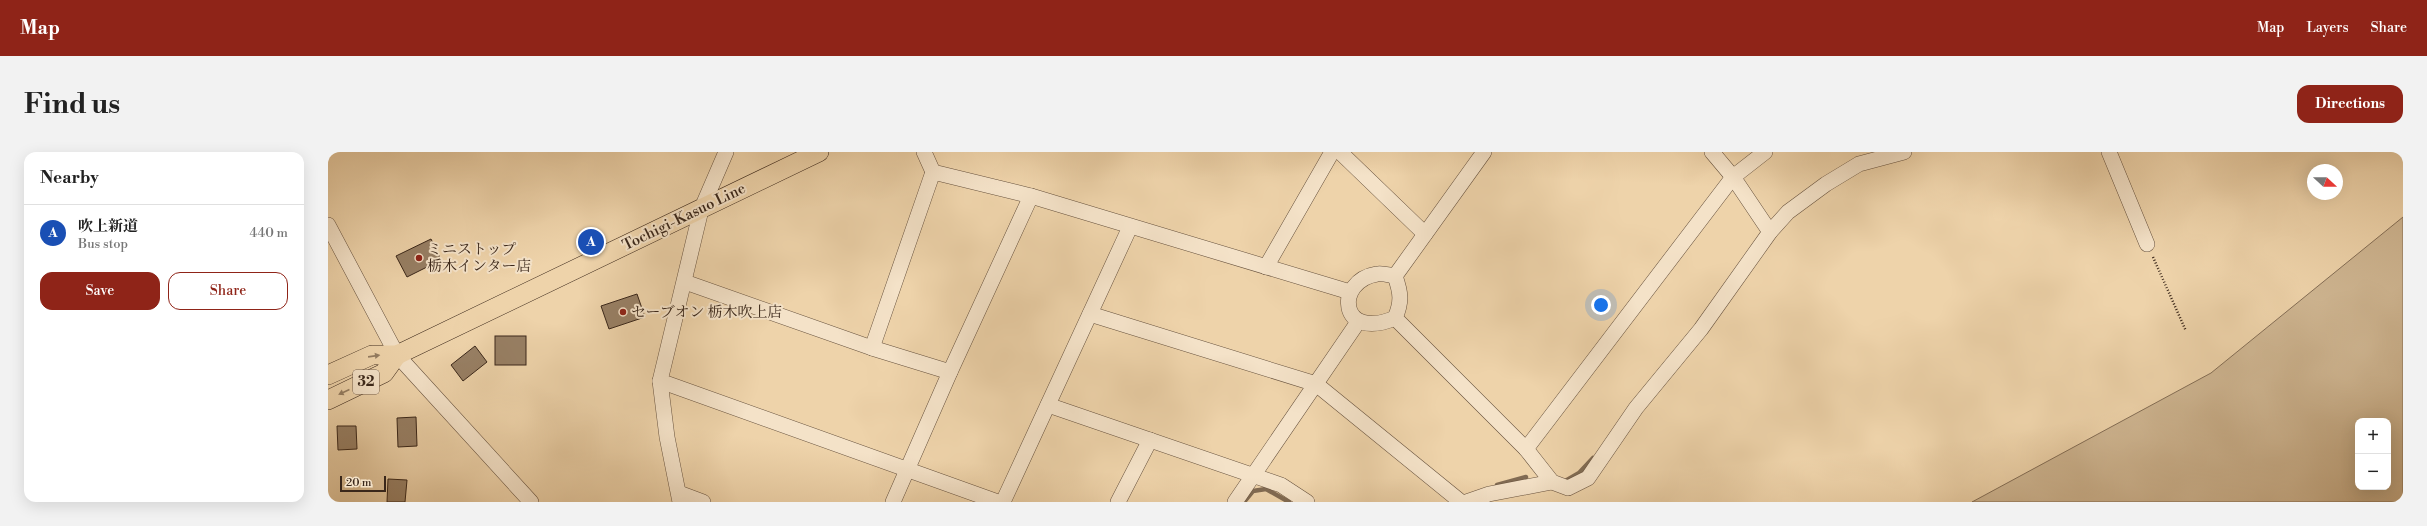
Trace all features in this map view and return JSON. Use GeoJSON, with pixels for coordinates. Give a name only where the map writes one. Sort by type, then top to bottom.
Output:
{"type":"FeatureCollection","features":[{"type":"Feature","properties":{"kind":"main road","name":"Tochigi-Kasuo Line"},"geometry":{"type":"LineString","coordinates":[[328,376],[372,355],[397,355],[819,152]]}},
{"type":"Feature","properties":{"kind":"main road","name":"Tochigi-Kasuo Line"},"geometry":{"type":"LineString","coordinates":[[328,400],[384,373],[397,355]]}},
{"type":"Feature","properties":{"kind":"street"},"geometry":{"type":"LineString","coordinates":[[703,502],[680,498],[667,437],[660,381],[685,282],[701,210],[726,152]]}},
{"type":"Feature","properties":{"kind":"street"},"geometry":{"type":"LineString","coordinates":[[872,348],[933,172],[924,152]]}},
{"type":"Feature","properties":{"kind":"street"},"geometry":{"type":"LineString","coordinates":[[1266,267],[1332,152]]}},
{"type":"Feature","properties":{"kind":"street"},"geometry":{"type":"LineString","coordinates":[[1340,152],[1425,234]]}},
{"type":"Feature","properties":{"kind":"street"},"geometry":{"type":"LineString","coordinates":[[1712,152],[1733,177],[1770,232]]}},
{"type":"Feature","properties":{"kind":"street"},"geometry":{"type":"LineString","coordinates":[[1526,449],[1733,177],[1765,152]]}},
{"type":"Feature","properties":{"kind":"street"},"geometry":{"type":"LineString","coordinates":[[1395,318],[1526,449],[1552,482],[1568,488],[1588,478],[1636,408],[1701,329],[1770,232],[1788,212],[1826,184],[1859,164],[1904,152]]}},
{"type":"Feature","properties":{"kind":"street"},"geometry":{"type":"LineString","coordinates":[[2109,152],[2147,244]]}},
{"type":"Feature","properties":{"kind":"street"},"geometry":{"type":"LineString","coordinates":[[1395,276],[1481,153]]}},
{"type":"Feature","properties":{"kind":"street"},"geometry":{"type":"LineString","coordinates":[[933,172],[1031,196],[1350,292]]}},
{"type":"Feature","properties":{"kind":"street"},"geometry":{"type":"LineString","coordinates":[[893,502],[950,372],[1031,196]]}},
{"type":"Feature","properties":{"kind":"street"},"geometry":{"type":"LineString","coordinates":[[328,225],[397,355],[531,502]]}},
{"type":"Feature","properties":{"kind":"street"},"geometry":{"type":"LineString","coordinates":[[1003,502],[1130,227]]}},
{"type":"Feature","properties":{"kind":"street"},"geometry":{"type":"LineString","coordinates":[[1377,274],[1395,276],[1399,289],[1401,306],[1395,318],[1379,325],[1358,322],[1352,316],[1348,301],[1350,292],[1358,281],[1377,274]]}},
{"type":"Feature","properties":{"kind":"street"},"geometry":{"type":"LineString","coordinates":[[685,282],[872,348],[950,372]]}},
{"type":"Feature","properties":{"kind":"street"},"geometry":{"type":"LineString","coordinates":[[1090,314],[1316,384],[1461,502]]}},
{"type":"Feature","properties":{"kind":"street"},"geometry":{"type":"LineString","coordinates":[[1235,502],[1255,476],[1358,322]]}},
{"type":"Feature","properties":{"kind":"street"},"geometry":{"type":"LineString","coordinates":[[660,381],[998,502]]}},
{"type":"Feature","properties":{"kind":"street"},"geometry":{"type":"LineString","coordinates":[[1048,405],[1281,485],[1307,502]]}},
{"type":"Feature","properties":{"kind":"street"},"geometry":{"type":"LineString","coordinates":[[1118,502],[1150,440]]}},
{"type":"Feature","properties":{"kind":"street"},"geometry":{"type":"LineString","coordinates":[[1466,502],[1489,494],[1552,482]]}},
{"type":"Feature","properties":{"kind":"path"},"geometry":{"type":"LineString","coordinates":[[2147,244],[2186,331]]}},
{"type":"Feature","properties":{"kind":"shaded area"},"geometry":{"type":"Polygon","coordinates":[[[2403,217],[2403,502],[1972,502],[2211,373],[2403,217]]]}},
{"type":"Feature","properties":{"kind":"building","name":"ミニストップ 栃木インター店"},"geometry":{"type":"Polygon","coordinates":[[[431,239],[441,260],[407,277],[396,256],[431,239]]]}},
{"type":"Feature","properties":{"kind":"building","name":"セーブオン 栃木吹上店"},"geometry":{"type":"Polygon","coordinates":[[[637,294],[645,317],[609,329],[601,306],[637,294]]]}},
{"type":"Feature","properties":{"kind":"building"},"geometry":{"type":"Polygon","coordinates":[[[495,336],[526,336],[526,365],[495,365],[495,336]]]}},
{"type":"Feature","properties":{"kind":"building"},"geometry":{"type":"Polygon","coordinates":[[[475,346],[487,362],[463,381],[451,365],[475,346]]]}},
{"type":"Feature","properties":{"kind":"building"},"geometry":{"type":"Polygon","coordinates":[[[416,417],[417,446],[398,447],[397,418],[416,417]]]}},
{"type":"Feature","properties":{"kind":"building"},"geometry":{"type":"Polygon","coordinates":[[[337,426],[356,426],[357,449],[338,450],[337,426]]]}},
{"type":"Feature","properties":{"kind":"building"},"geometry":{"type":"Polygon","coordinates":[[[388,479],[407,480],[405,502],[387,502],[388,479]]]}},
{"type":"Feature","properties":{"kind":"waterway"},"geometry":{"type":"LineString","coordinates":[[1567,480],[1579,473],[1593,458]]}},
{"type":"Feature","properties":{"kind":"waterway"},"geometry":{"type":"LineString","coordinates":[[1497,485],[1526,477]]}},
{"type":"Feature","properties":{"kind":"waterway"},"geometry":{"type":"LineString","coordinates":[[1244,502],[1253,491],[1266,489],[1289,502]]}},
{"type":"Feature","properties":{"kind":"place","name":"吹上新道"},"geometry":{"type":"Point","coordinates":[591,242]}},
{"type":"Feature","properties":{"kind":"place","name":"ミニストップ 栃木インター店"},"geometry":{"type":"Point","coordinates":[419,258]}},
{"type":"Feature","properties":{"kind":"place","name":"セーブオン 栃木吹上店"},"geometry":{"type":"Point","coordinates":[623,312]}}]}
